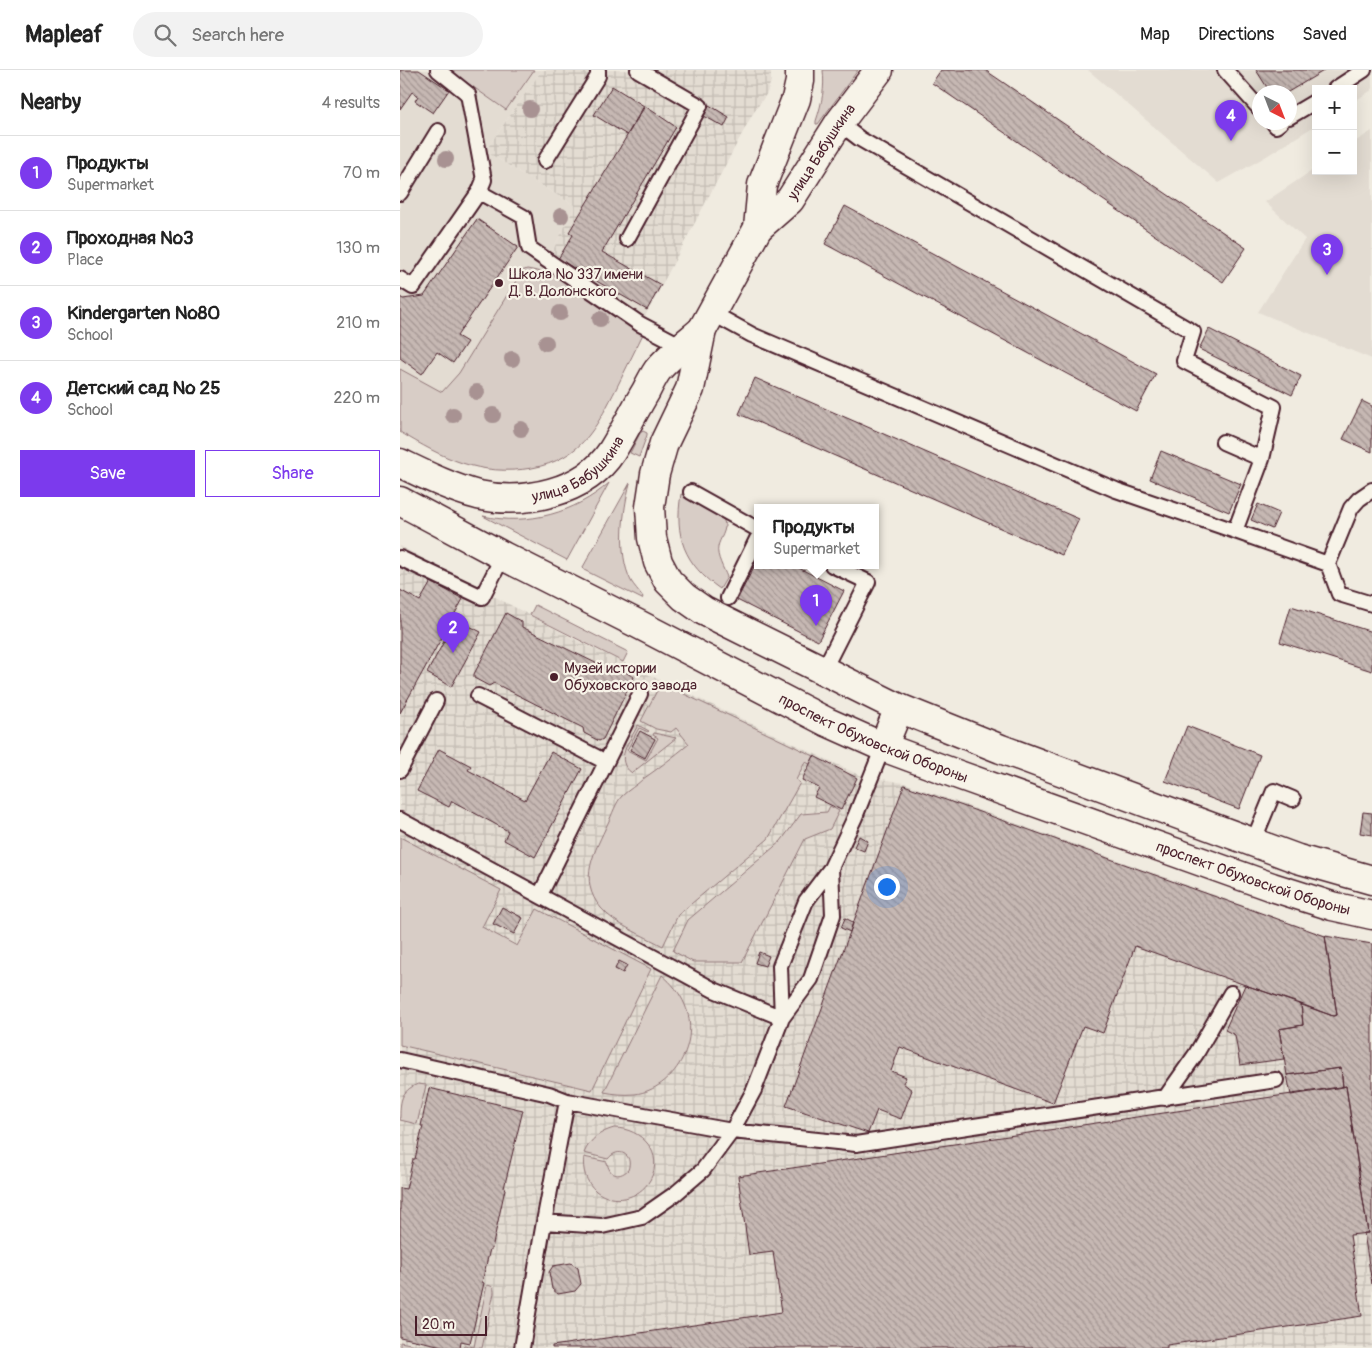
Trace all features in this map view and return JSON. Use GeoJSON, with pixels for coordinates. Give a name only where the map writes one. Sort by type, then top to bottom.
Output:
{"type":"FeatureCollection","features":[{"type":"Feature","properties":{"kind":"main road","name":"улица Бабушкина"},"geometry":{"type":"LineString","coordinates":[[758,228],[762,185],[796,99],[800,81],[800,70]]}},
{"type":"Feature","properties":{"kind":"main road","name":"улица Бабушкина"},"geometry":{"type":"LineString","coordinates":[[400,463],[440,482],[477,495],[499,498],[520,498],[540,495],[572,485],[587,476],[611,452],[657,371],[699,330],[758,228],[790,200],[839,123],[879,70]]}},
{"type":"Feature","properties":{"kind":"main road","name":"улица Бабушкина"},"geometry":{"type":"LineString","coordinates":[[652,538],[650,507],[654,474],[664,443],[690,389],[699,330]]}},
{"type":"Feature","properties":{"kind":"main road","name":"проспект Обуховской Обороны"},"geometry":{"type":"LineString","coordinates":[[400,501],[503,556],[827,722],[883,746],[965,778],[1272,887],[1332,906],[1372,915]]}},
{"type":"Feature","properties":{"kind":"main road","name":"проспект Обуховской Обороны"},"geometry":{"type":"LineString","coordinates":[[652,538],[658,562],[668,581],[684,597],[711,615],[899,708],[1000,750],[1298,860],[1372,880]]}},
{"type":"Feature","properties":{"kind":"main road"},"geometry":{"type":"LineString","coordinates":[[883,746],[899,708]]}},
{"type":"Feature","properties":{"kind":"lane"},"geometry":{"type":"LineString","coordinates":[[400,279],[413,287],[479,192],[484,180],[468,94],[438,70]]}},
{"type":"Feature","properties":{"kind":"lane"},"geometry":{"type":"LineString","coordinates":[[545,161],[598,76],[598,70]]}},
{"type":"Feature","properties":{"kind":"lane"},"geometry":{"type":"LineString","coordinates":[[627,239],[700,106],[638,70]]}},
{"type":"Feature","properties":{"kind":"lane"},"geometry":{"type":"LineString","coordinates":[[1225,70],[1252,99]]}},
{"type":"Feature","properties":{"kind":"lane"},"geometry":{"type":"LineString","coordinates":[[1340,85],[1364,70]]}},
{"type":"Feature","properties":{"kind":"lane"},"geometry":{"type":"LineString","coordinates":[[1297,113],[1312,103]]}},
{"type":"Feature","properties":{"kind":"lane"},"geometry":{"type":"LineString","coordinates":[[839,123],[860,139],[1193,332],[1184,361],[1274,407],[1262,459],[1234,531]]}},
{"type":"Feature","properties":{"kind":"lane"},"geometry":{"type":"LineString","coordinates":[[400,192],[438,131]]}},
{"type":"Feature","properties":{"kind":"lane"},"geometry":{"type":"LineString","coordinates":[[479,192],[524,217],[529,248],[640,324],[752,335],[1107,486],[1328,564]]}},
{"type":"Feature","properties":{"kind":"lane"},"geometry":{"type":"LineString","coordinates":[[1223,442],[1262,459]]}},
{"type":"Feature","properties":{"kind":"lane"},"geometry":{"type":"LineString","coordinates":[[1372,490],[1359,499],[1351,508],[1328,564],[1340,594],[1372,604]]}},
{"type":"Feature","properties":{"kind":"lane"},"geometry":{"type":"LineString","coordinates":[[691,492],[754,527]]}},
{"type":"Feature","properties":{"kind":"lane"},"geometry":{"type":"LineString","coordinates":[[728,598],[754,545]]}},
{"type":"Feature","properties":{"kind":"lane"},"geometry":{"type":"LineString","coordinates":[[400,558],[482,597],[503,556]]}},
{"type":"Feature","properties":{"kind":"lane"},"geometry":{"type":"LineString","coordinates":[[823,671],[868,582],[840,569]]}},
{"type":"Feature","properties":{"kind":"lane"},"geometry":{"type":"LineString","coordinates":[[540,895],[640,694]]}},
{"type":"Feature","properties":{"kind":"lane"},"geometry":{"type":"LineString","coordinates":[[478,696],[606,762]]}},
{"type":"Feature","properties":{"kind":"lane"},"geometry":{"type":"LineString","coordinates":[[400,770],[436,701]]}},
{"type":"Feature","properties":{"kind":"lane"},"geometry":{"type":"LineString","coordinates":[[782,1018],[780,966],[806,901],[831,868],[855,817],[883,746]]}},
{"type":"Feature","properties":{"kind":"lane"},"geometry":{"type":"LineString","coordinates":[[1253,842],[1274,791],[1293,799]]}},
{"type":"Feature","properties":{"kind":"lane"},"geometry":{"type":"LineString","coordinates":[[400,820],[714,990],[782,1018]]}},
{"type":"Feature","properties":{"kind":"lane"},"geometry":{"type":"LineString","coordinates":[[544,1222],[602,1226],[642,1217],[675,1194],[703,1170],[732,1131],[754,1090],[782,1018],[811,979],[833,915],[831,868]]}},
{"type":"Feature","properties":{"kind":"lane"},"geometry":{"type":"LineString","coordinates":[[1165,1098],[1196,1054],[1231,993]]}},
{"type":"Feature","properties":{"kind":"lane"},"geometry":{"type":"LineString","coordinates":[[400,1060],[549,1094],[567,1101],[732,1131],[856,1144],[1276,1080]]}},
{"type":"Feature","properties":{"kind":"lane"},"geometry":{"type":"LineString","coordinates":[[522,1348],[567,1101]]}},
{"type":"Feature","properties":{"kind":"shaded area","name":"Школа № 337 имени Д. В. Долонского"},"geometry":{"type":"Polygon","coordinates":[[[400,70],[542,70],[485,151],[575,206],[550,256],[648,311],[613,377],[400,412],[400,70]]]}},
{"type":"Feature","properties":{"kind":"shaded area"},"geometry":{"type":"Polygon","coordinates":[[[449,70],[534,70],[506,110],[449,70]]]}},
{"type":"Feature","properties":{"kind":"shaded area"},"geometry":{"type":"Polygon","coordinates":[[[542,70],[771,70],[771,81],[767,93],[752,115],[648,311],[550,256],[575,206],[485,151],[542,70]]]}},
{"type":"Feature","properties":{"kind":"shaded area"},"geometry":{"type":"Polygon","coordinates":[[[823,70],[858,70],[818,124],[816,124],[823,96],[823,70]]]}},
{"type":"Feature","properties":{"kind":"shaded area"},"geometry":{"type":"Polygon","coordinates":[[[1088,70],[1372,70],[1372,90],[1357,99],[1357,85],[1312,85],[1312,128],[1219,183],[1088,70]]]}},
{"type":"Feature","properties":{"kind":"shaded area"},"geometry":{"type":"Polygon","coordinates":[[[1372,131],[1372,359],[1258,312],[1305,239],[1265,202],[1312,171],[1312,175],[1357,175],[1357,140],[1372,131]]]}},
{"type":"Feature","properties":{"kind":"shaded area"},"geometry":{"type":"Polygon","coordinates":[[[527,269],[553,274],[643,334],[607,406],[589,435],[571,452],[549,464],[532,468],[495,470],[463,463],[447,457],[400,432],[400,369],[442,392],[459,373],[522,271],[527,269]]]}},
{"type":"Feature","properties":{"kind":"shaded area"},"geometry":{"type":"Polygon","coordinates":[[[643,431],[647,435],[639,457],[630,453],[640,433],[643,431]]]}},
{"type":"Feature","properties":{"kind":"shaded area"},"geometry":{"type":"Polygon","coordinates":[[[609,483],[567,560],[483,516],[517,519],[534,518],[550,514],[581,502],[609,483]]]}},
{"type":"Feature","properties":{"kind":"shaded area"},"geometry":{"type":"Polygon","coordinates":[[[630,483],[625,506],[624,558],[631,581],[643,597],[642,599],[584,570],[583,567],[630,483]]]}},
{"type":"Feature","properties":{"kind":"shaded area"},"geometry":{"type":"Polygon","coordinates":[[[681,494],[712,509],[724,521],[725,528],[718,551],[727,577],[720,589],[698,570],[684,548],[679,523],[681,494]]]}},
{"type":"Feature","properties":{"kind":"shaded area"},"geometry":{"type":"Polygon","coordinates":[[[400,546],[576,640],[859,775],[904,783],[1325,935],[1372,943],[1372,1348],[400,1348],[400,546]]]}},
{"type":"Feature","properties":{"kind":"shaded area"},"geometry":{"type":"Polygon","coordinates":[[[535,605],[628,652],[623,662],[530,615],[535,605]]]}},
{"type":"Feature","properties":{"kind":"shaded area"},"geometry":{"type":"Polygon","coordinates":[[[661,683],[814,756],[810,764],[805,762],[796,780],[800,783],[768,839],[678,915],[663,946],[621,925],[607,914],[594,897],[590,887],[589,876],[598,844],[620,799],[689,744],[676,728],[671,732],[656,729],[641,721],[661,683]]]}},
{"type":"Feature","properties":{"kind":"shaded area"},"geometry":{"type":"Polygon","coordinates":[[[638,725],[649,731],[639,728],[627,750],[646,760],[658,738],[653,735],[654,733],[676,738],[632,773],[626,768],[623,756],[638,725]]]}},
{"type":"Feature","properties":{"kind":"shaded area"},"geometry":{"type":"Polygon","coordinates":[[[830,806],[839,811],[830,829],[805,839],[742,962],[693,962],[673,951],[688,920],[781,841],[801,814],[827,812],[830,806]]]}},
{"type":"Feature","properties":{"kind":"shaded area"},"geometry":{"type":"Polygon","coordinates":[[[400,837],[501,890],[482,927],[517,946],[537,909],[651,969],[592,1090],[400,1045],[400,837]]]}},
{"type":"Feature","properties":{"kind":"shaded area"},"geometry":{"type":"Polygon","coordinates":[[[662,975],[681,996],[689,1019],[689,1034],[681,1062],[662,1083],[649,1090],[635,1094],[604,1092],[662,975]]]}},
{"type":"Feature","properties":{"kind":"shaded area"},"geometry":{"type":"Polygon","coordinates":[[[418,1084],[426,1085],[417,1124],[400,1120],[400,1108],[404,1094],[418,1084]]]}},
{"type":"Feature","properties":{"kind":"shaded area"},"geometry":{"type":"Polygon","coordinates":[[[614,1128],[634,1132],[642,1138],[653,1152],[655,1161],[654,1170],[645,1187],[633,1196],[618,1199],[610,1198],[596,1191],[587,1180],[584,1167],[584,1157],[607,1162],[612,1173],[617,1175],[628,1170],[629,1160],[624,1154],[616,1153],[608,1159],[584,1153],[596,1137],[614,1128]]]}},
{"type":"Feature","properties":{"kind":"shaded area"},"geometry":{"type":"Polygon","coordinates":[[[487,1285],[493,1287],[494,1293],[482,1348],[463,1348],[464,1345],[474,1347],[487,1285]]]}},
{"type":"Feature","properties":{"kind":"shaded area"},"geometry":{"type":"Polygon","coordinates":[[[400,1342],[431,1348],[400,1348],[400,1342]]]}},
{"type":"Feature","properties":{"kind":"building"},"geometry":{"type":"Polygon","coordinates":[[[400,70],[419,70],[449,90],[433,113],[415,101],[418,96],[412,92],[400,109],[400,70]]]}},
{"type":"Feature","properties":{"kind":"building"},"geometry":{"type":"Polygon","coordinates":[[[941,70],[985,70],[1246,248],[1223,282],[932,83],[941,70]]]}},
{"type":"Feature","properties":{"kind":"building"},"geometry":{"type":"Polygon","coordinates":[[[1256,70],[1325,70],[1297,87],[1297,85],[1266,85],[1256,70]]]}},
{"type":"Feature","properties":{"kind":"building"},"geometry":{"type":"Polygon","coordinates":[[[612,86],[644,106],[627,135],[594,115],[612,86]]]}},
{"type":"Feature","properties":{"kind":"building"},"geometry":{"type":"Polygon","coordinates":[[[709,105],[729,117],[724,127],[704,116],[709,105]]]}},
{"type":"Feature","properties":{"kind":"building"},"geometry":{"type":"Polygon","coordinates":[[[645,106],[676,127],[602,252],[661,285],[647,310],[558,259],[573,235],[569,232],[645,106]]]}},
{"type":"Feature","properties":{"kind":"building"},"geometry":{"type":"Polygon","coordinates":[[[845,206],[1156,374],[1136,411],[825,244],[845,206]]]}},
{"type":"Feature","properties":{"kind":"building"},"geometry":{"type":"Polygon","coordinates":[[[477,219],[518,247],[457,336],[467,342],[453,363],[437,352],[422,374],[400,358],[400,297],[403,299],[424,296],[477,219]]]}},
{"type":"Feature","properties":{"kind":"building"},"geometry":{"type":"Polygon","coordinates":[[[1209,329],[1301,376],[1292,395],[1199,349],[1209,329]]]}},
{"type":"Feature","properties":{"kind":"building"},"geometry":{"type":"Polygon","coordinates":[[[755,378],[1079,519],[1062,555],[739,414],[755,378]]]}},
{"type":"Feature","properties":{"kind":"building"},"geometry":{"type":"Polygon","coordinates":[[[1362,401],[1372,406],[1372,452],[1343,439],[1362,401]]]}},
{"type":"Feature","properties":{"kind":"building"},"geometry":{"type":"Polygon","coordinates":[[[1161,451],[1241,484],[1229,512],[1150,479],[1161,451]]]}},
{"type":"Feature","properties":{"kind":"building"},"geometry":{"type":"Polygon","coordinates":[[[1258,504],[1279,513],[1272,529],[1251,520],[1258,504]]]}},
{"type":"Feature","properties":{"kind":"building"},"geometry":{"type":"Polygon","coordinates":[[[754,567],[754,569],[801,569],[844,591],[818,641],[737,600],[754,567]]]}},
{"type":"Feature","properties":{"kind":"building"},"geometry":{"type":"Polygon","coordinates":[[[431,582],[463,599],[400,713],[400,590],[420,601],[431,582]]]}},
{"type":"Feature","properties":{"kind":"building"},"geometry":{"type":"Polygon","coordinates":[[[1291,606],[1372,632],[1372,671],[1280,642],[1291,606]]]}},
{"type":"Feature","properties":{"kind":"building","name":"Музей истории Обуховского завода"},"geometry":{"type":"Polygon","coordinates":[[[506,613],[522,622],[522,627],[612,671],[617,667],[634,677],[603,739],[599,741],[584,733],[583,728],[494,683],[489,686],[474,678],[474,674],[506,613]]]}},
{"type":"Feature","properties":{"kind":"building"},"geometry":{"type":"Polygon","coordinates":[[[456,619],[481,632],[451,687],[427,673],[456,619]]]}},
{"type":"Feature","properties":{"kind":"building"},"geometry":{"type":"Polygon","coordinates":[[[1187,726],[1260,755],[1239,809],[1165,781],[1187,726]]]}},
{"type":"Feature","properties":{"kind":"building"},"geometry":{"type":"Polygon","coordinates":[[[640,731],[655,739],[645,758],[630,750],[640,731]]]}},
{"type":"Feature","properties":{"kind":"building"},"geometry":{"type":"Polygon","coordinates":[[[439,749],[471,766],[468,770],[525,800],[551,752],[582,769],[535,857],[504,840],[508,831],[452,801],[449,807],[417,791],[439,749]]]}},
{"type":"Feature","properties":{"kind":"building"},"geometry":{"type":"Polygon","coordinates":[[[814,756],[857,778],[841,810],[814,797],[819,788],[802,780],[814,756]]]}},
{"type":"Feature","properties":{"kind":"building"},"geometry":{"type":"Polygon","coordinates":[[[904,785],[1325,936],[1337,1015],[1333,1016],[1135,946],[1103,1033],[1083,1026],[1053,1103],[900,1047],[891,1071],[906,1077],[903,1083],[912,1090],[901,1119],[877,1110],[868,1133],[786,1106],[904,785]]]}},
{"type":"Feature","properties":{"kind":"building"},"geometry":{"type":"Polygon","coordinates":[[[1363,812],[1372,813],[1372,835],[1360,833],[1363,812]]]}},
{"type":"Feature","properties":{"kind":"building"},"geometry":{"type":"Polygon","coordinates":[[[859,836],[868,841],[864,851],[854,847],[859,836]]]}},
{"type":"Feature","properties":{"kind":"building"},"geometry":{"type":"Polygon","coordinates":[[[502,907],[523,918],[514,934],[493,924],[502,907]]]}},
{"type":"Feature","properties":{"kind":"building"},"geometry":{"type":"Polygon","coordinates":[[[845,918],[853,922],[850,932],[841,928],[845,918]]]}},
{"type":"Feature","properties":{"kind":"building"},"geometry":{"type":"Polygon","coordinates":[[[1325,936],[1372,944],[1372,1284],[1364,1233],[1368,1233],[1346,1086],[1343,1087],[1341,1068],[1287,1075],[1279,1029],[1303,1025],[1301,1004],[1333,1016],[1337,1015],[1325,936]]]}},
{"type":"Feature","properties":{"kind":"building"},"geometry":{"type":"Polygon","coordinates":[[[759,952],[769,956],[765,966],[755,963],[759,952]]]}},
{"type":"Feature","properties":{"kind":"building"},"geometry":{"type":"Polygon","coordinates":[[[619,961],[627,965],[623,973],[615,969],[619,961]]]}},
{"type":"Feature","properties":{"kind":"building"},"geometry":{"type":"Polygon","coordinates":[[[1245,985],[1301,1004],[1303,1025],[1279,1029],[1284,1059],[1240,1065],[1235,1035],[1225,1030],[1245,985]]]}},
{"type":"Feature","properties":{"kind":"building"},"geometry":{"type":"Polygon","coordinates":[[[1341,1068],[1343,1087],[1291,1095],[1287,1075],[1341,1068]]]}},
{"type":"Feature","properties":{"kind":"building"},"geometry":{"type":"Polygon","coordinates":[[[1346,1086],[1368,1233],[1350,1235],[1362,1316],[1167,1345],[1167,1348],[552,1348],[552,1346],[782,1312],[773,1252],[749,1255],[738,1176],[1346,1086]]]}},
{"type":"Feature","properties":{"kind":"building"},"geometry":{"type":"Polygon","coordinates":[[[429,1088],[523,1110],[504,1188],[492,1249],[490,1249],[482,1282],[484,1283],[470,1343],[461,1341],[460,1348],[400,1337],[400,1188],[406,1189],[413,1159],[415,1159],[429,1088]]]}},
{"type":"Feature","properties":{"kind":"building"},"geometry":{"type":"Polygon","coordinates":[[[571,1263],[578,1268],[581,1284],[575,1291],[558,1294],[552,1289],[549,1272],[553,1266],[571,1263]]]}},
{"type":"Feature","properties":{"kind":"place","name":"Детский сад № 25"},"geometry":{"type":"Point","coordinates":[1231,141]}},
{"type":"Feature","properties":{"kind":"place","name":"Kindergarten №80"},"geometry":{"type":"Point","coordinates":[1327,275]}},
{"type":"Feature","properties":{"kind":"place","name":"Школа № 337 имени Д. В. Долонского"},"geometry":{"type":"Point","coordinates":[499,283]}},
{"type":"Feature","properties":{"kind":"place","name":"Продукты"},"geometry":{"type":"Point","coordinates":[816,626]}},
{"type":"Feature","properties":{"kind":"place","name":"Проходная №3"},"geometry":{"type":"Point","coordinates":[453,653]}},
{"type":"Feature","properties":{"kind":"place","name":"Музей истории Обуховского завода"},"geometry":{"type":"Point","coordinates":[554,677]}}]}
